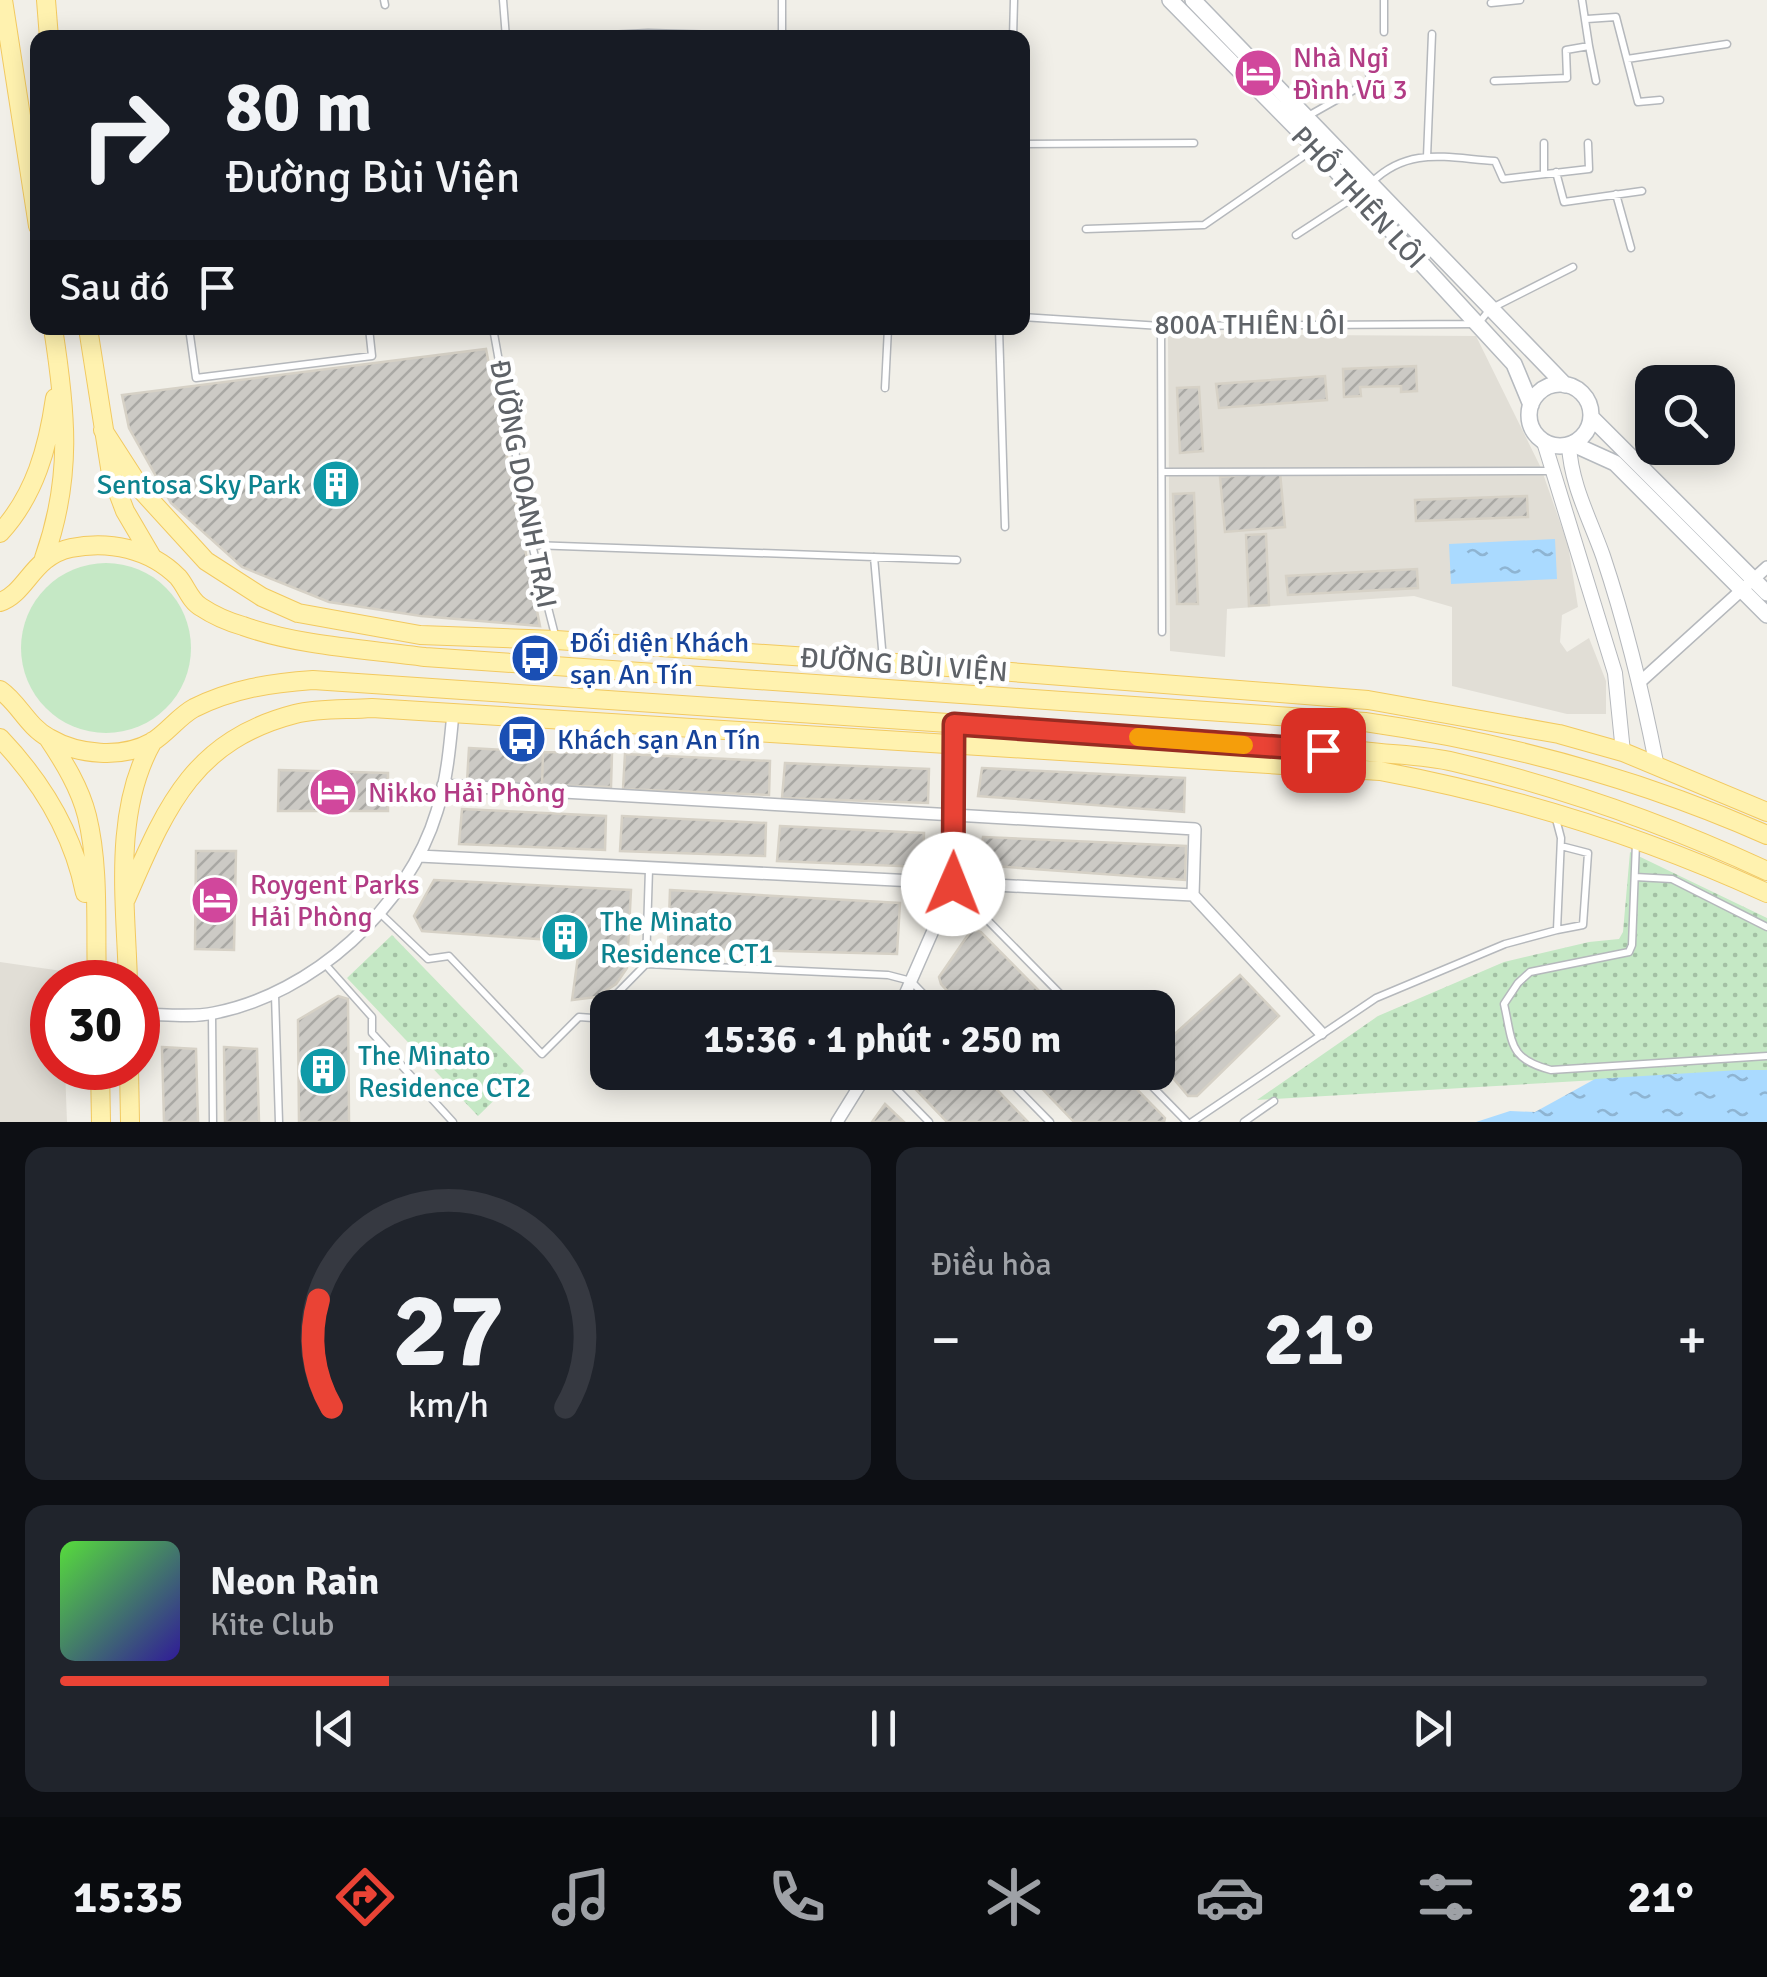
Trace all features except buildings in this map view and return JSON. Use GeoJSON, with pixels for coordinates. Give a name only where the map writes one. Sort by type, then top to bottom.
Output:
{"type":"FeatureCollection","features":[{"type":"Feature","properties":{"kind":"main road"},"geometry":{"type":"LineString","coordinates":[[3,0],[30,174]]}},
{"type":"Feature","properties":{"kind":"main road"},"geometry":{"type":"LineString","coordinates":[[46,0],[49,30]]}},
{"type":"Feature","properties":{"kind":"main road","name":"PHỐ THIÊN LÔI"},"geometry":{"type":"LineString","coordinates":[[1170,0],[1315,148],[1514,364],[1531,405]]}},
{"type":"Feature","properties":{"kind":"main road","name":"PHỐ THIÊN LÔI"},"geometry":{"type":"LineString","coordinates":[[1192,0],[1565,385]]}},
{"type":"Feature","properties":{"kind":"main road"},"geometry":{"type":"LineString","coordinates":[[44,558],[62,500],[66,447],[54,335]]}},
{"type":"Feature","properties":{"kind":"main road"},"geometry":{"type":"LineString","coordinates":[[89,335],[111,474],[125,511],[152,557]]}},
{"type":"Feature","properties":{"kind":"main road"},"geometry":{"type":"LineString","coordinates":[[0,533],[35,480],[45,453],[59,367]]}},
{"type":"Feature","properties":{"kind":"main road"},"geometry":{"type":"LineString","coordinates":[[1622,459],[1544,442],[1531,426],[1531,405],[1544,389],[1565,385],[1574,388],[1587,400],[1591,417],[1622,459],[1748,584],[1767,615]]}},
{"type":"Feature","properties":{"kind":"main road"},"geometry":{"type":"LineString","coordinates":[[1571,445],[1586,433],[1591,417]]}},
{"type":"Feature","properties":{"kind":"main road","name":"ĐƯỜNG BÙI VIỆN"},"geometry":{"type":"LineString","coordinates":[[103,430],[162,516],[206,561],[232,580],[298,613],[420,636],[556,640],[883,662],[1368,700],[1559,734],[1623,752],[1767,812]]}},
{"type":"Feature","properties":{"kind":"main road"},"geometry":{"type":"LineString","coordinates":[[4,600],[44,558],[65,549],[120,546],[152,557]]}},
{"type":"Feature","properties":{"kind":"main road","name":"ĐƯỜNG BÙI VIỆN"},"geometry":{"type":"LineString","coordinates":[[152,557],[178,578],[197,606],[247,627],[336,645],[424,657],[1285,714],[1457,735],[1561,760],[1652,788],[1767,835]]}},
{"type":"Feature","properties":{"kind":"main road"},"geometry":{"type":"LineString","coordinates":[[1748,584],[1767,593]]}},
{"type":"Feature","properties":{"kind":"main road"},"geometry":{"type":"LineString","coordinates":[[420,636],[424,657]]}},
{"type":"Feature","properties":{"kind":"main road","name":"ĐƯỜNG BÙI VIỆN"},"geometry":{"type":"LineString","coordinates":[[153,742],[190,710],[240,689],[313,680],[452,687],[1380,771],[1451,784],[1552,813],[1710,867],[1767,894]]}},
{"type":"Feature","properties":{"kind":"main road"},"geometry":{"type":"LineString","coordinates":[[452,687],[452,713]]}},
{"type":"Feature","properties":{"kind":"main road"},"geometry":{"type":"LineString","coordinates":[[4,693],[25,720],[48,738],[79,751],[113,753],[153,742]]}},
{"type":"Feature","properties":{"kind":"main road","name":"ĐƯỜNG BÙI VIỆN"},"geometry":{"type":"LineString","coordinates":[[126,900],[165,811],[201,764],[242,732],[298,713],[372,708],[1284,748],[1451,762],[1649,823],[1767,870]]}},
{"type":"Feature","properties":{"kind":"main road"},"geometry":{"type":"LineString","coordinates":[[1284,748],[1285,714]]}},
{"type":"Feature","properties":{"kind":"main road"},"geometry":{"type":"LineString","coordinates":[[0,738],[22,760],[66,830],[78,861],[96,947]]}},
{"type":"Feature","properties":{"kind":"main road"},"geometry":{"type":"LineString","coordinates":[[48,738],[66,766],[87,815],[96,960]]}},
{"type":"Feature","properties":{"kind":"main road"},"geometry":{"type":"LineString","coordinates":[[127,960],[128,810],[139,766],[153,742]]}},
{"type":"Feature","properties":{"kind":"main road"},"geometry":{"type":"LineString","coordinates":[[1552,790],[1552,813]]}},
{"type":"Feature","properties":{"kind":"main road"},"geometry":{"type":"LineString","coordinates":[[100,1090],[101,1122]]}},
{"type":"Feature","properties":{"kind":"main road"},"geometry":{"type":"LineString","coordinates":[[130,1090],[130,1122]]}},
{"type":"Feature","properties":{"kind":"street"},"geometry":{"type":"LineString","coordinates":[[1544,442],[1615,673],[1623,752]]}},
{"type":"Feature","properties":{"kind":"street"},"geometry":{"type":"LineString","coordinates":[[1571,445],[1570,471],[1603,557],[1640,682],[1657,767]]}},
{"type":"Feature","properties":{"kind":"street"},"geometry":{"type":"LineString","coordinates":[[1640,682],[1767,567]]}},
{"type":"Feature","properties":{"kind":"street"},"geometry":{"type":"LineString","coordinates":[[160,1014],[212,1014],[275,995],[324,962],[364,928],[419,856],[437,812],[452,713]]}},
{"type":"Feature","properties":{"kind":"street"},"geometry":{"type":"LineString","coordinates":[[906,990],[953,884],[954,733]]}},
{"type":"Feature","properties":{"kind":"street"},"geometry":{"type":"LineString","coordinates":[[443,785],[1195,830],[1193,895]]}},
{"type":"Feature","properties":{"kind":"street"},"geometry":{"type":"LineString","coordinates":[[419,856],[1193,895],[1321,1033]]}},
{"type":"Feature","properties":{"kind":"street"},"geometry":{"type":"LineString","coordinates":[[837,1122],[857,1090]]}},
{"type":"Feature","properties":{"kind":"lane"},"geometry":{"type":"LineString","coordinates":[[503,0],[505,30]]}},
{"type":"Feature","properties":{"kind":"lane"},"geometry":{"type":"LineString","coordinates":[[782,0],[782,30]]}},
{"type":"Feature","properties":{"kind":"lane"},"geometry":{"type":"LineString","coordinates":[[1013,30],[1014,0]]}},
{"type":"Feature","properties":{"kind":"lane"},"geometry":{"type":"LineString","coordinates":[[1384,0],[1384,32]]}},
{"type":"Feature","properties":{"kind":"lane"},"geometry":{"type":"LineString","coordinates":[[1492,4],[1520,0]]}},
{"type":"Feature","properties":{"kind":"lane"},"geometry":{"type":"LineString","coordinates":[[1582,0],[1596,81]]}},
{"type":"Feature","properties":{"kind":"lane"},"geometry":{"type":"LineString","coordinates":[[1587,19],[1616,16],[1638,102],[1660,100]]}},
{"type":"Feature","properties":{"kind":"lane"},"geometry":{"type":"LineString","coordinates":[[1427,157],[1432,34]]}},
{"type":"Feature","properties":{"kind":"lane"},"geometry":{"type":"LineString","coordinates":[[1627,59],[1728,44]]}},
{"type":"Feature","properties":{"kind":"lane"},"geometry":{"type":"LineString","coordinates":[[1494,81],[1567,78],[1566,50],[1590,46]]}},
{"type":"Feature","properties":{"kind":"lane"},"geometry":{"type":"LineString","coordinates":[[1306,116],[1370,81],[1368,64],[1384,63]]}},
{"type":"Feature","properties":{"kind":"lane"},"geometry":{"type":"LineString","coordinates":[[1030,144],[1194,143]]}},
{"type":"Feature","properties":{"kind":"lane"},"geometry":{"type":"LineString","coordinates":[[1544,143],[1544,173]]}},
{"type":"Feature","properties":{"kind":"lane"},"geometry":{"type":"LineString","coordinates":[[1372,182],[1396,162],[1427,157],[1495,161],[1503,180],[1589,169],[1588,143]]}},
{"type":"Feature","properties":{"kind":"lane"},"geometry":{"type":"LineString","coordinates":[[1086,229],[1204,225],[1315,148]]}},
{"type":"Feature","properties":{"kind":"lane"},"geometry":{"type":"LineString","coordinates":[[1556,172],[1564,202],[1642,190]]}},
{"type":"Feature","properties":{"kind":"lane"},"geometry":{"type":"LineString","coordinates":[[1616,194],[1631,248]]}},
{"type":"Feature","properties":{"kind":"lane"},"geometry":{"type":"LineString","coordinates":[[1296,235],[1358,196]]}},
{"type":"Feature","properties":{"kind":"lane"},"geometry":{"type":"LineString","coordinates":[[1478,324],[1490,309],[1574,267]]}},
{"type":"Feature","properties":{"kind":"lane","name":"800A THIÊN LÔI"},"geometry":{"type":"LineString","coordinates":[[1030,318],[1161,326],[1478,324]]}},
{"type":"Feature","properties":{"kind":"lane"},"geometry":{"type":"LineString","coordinates":[[1161,326],[1162,632]]}},
{"type":"Feature","properties":{"kind":"lane"},"geometry":{"type":"LineString","coordinates":[[190,335],[196,378],[372,356],[369,335]]}},
{"type":"Feature","properties":{"kind":"lane","name":"ĐƯỜNG DOANH TRẠI"},"geometry":{"type":"LineString","coordinates":[[494,335],[532,545],[556,640]]}},
{"type":"Feature","properties":{"kind":"lane"},"geometry":{"type":"LineString","coordinates":[[884,388],[888,335]]}},
{"type":"Feature","properties":{"kind":"lane"},"geometry":{"type":"LineString","coordinates":[[999,335],[1005,527]]}},
{"type":"Feature","properties":{"kind":"lane"},"geometry":{"type":"LineString","coordinates":[[1162,472],[1554,472]]}},
{"type":"Feature","properties":{"kind":"lane"},"geometry":{"type":"LineString","coordinates":[[532,545],[956,560]]}},
{"type":"Feature","properties":{"kind":"lane"},"geometry":{"type":"LineString","coordinates":[[874,557],[883,662]]}},
{"type":"Feature","properties":{"kind":"lane"},"geometry":{"type":"LineString","coordinates":[[1552,813],[1559,824],[1561,846],[1557,930]]}},
{"type":"Feature","properties":{"kind":"lane"},"geometry":{"type":"LineString","coordinates":[[1636,841],[1629,952],[1530,972],[1518,982],[1504,1004],[1514,1051],[1528,1064],[1551,1070],[1767,1056]]}},
{"type":"Feature","properties":{"kind":"lane"},"geometry":{"type":"LineString","coordinates":[[1156,1090],[1189,1122],[1376,998],[1505,944],[1583,925],[1588,853],[1561,846]]}},
{"type":"Feature","properties":{"kind":"lane"},"geometry":{"type":"LineString","coordinates":[[378,911],[428,960],[449,956],[542,1054],[579,1018],[593,1018],[646,964],[650,868]]}},
{"type":"Feature","properties":{"kind":"lane"},"geometry":{"type":"LineString","coordinates":[[1635,877],[1672,879],[1767,927]]}},
{"type":"Feature","properties":{"kind":"lane"},"geometry":{"type":"LineString","coordinates":[[953,884],[1056,990]]}},
{"type":"Feature","properties":{"kind":"lane"},"geometry":{"type":"LineString","coordinates":[[324,962],[372,1016],[372,1033],[453,1122]]}},
{"type":"Feature","properties":{"kind":"lane"},"geometry":{"type":"LineString","coordinates":[[646,964],[888,975],[910,981],[919,990]]}},
{"type":"Feature","properties":{"kind":"lane"},"geometry":{"type":"LineString","coordinates":[[275,995],[279,1122]]}},
{"type":"Feature","properties":{"kind":"lane"},"geometry":{"type":"LineString","coordinates":[[212,1014],[213,1122]]}},
{"type":"Feature","properties":{"kind":"lane"},"geometry":{"type":"LineString","coordinates":[[898,1090],[929,1122]]}},
{"type":"Feature","properties":{"kind":"lane"},"geometry":{"type":"LineString","coordinates":[[1019,1090],[1050,1122]]}},
{"type":"Feature","properties":{"kind":"lane"},"geometry":{"type":"LineString","coordinates":[[1244,1122],[1274,1100]]}},
{"type":"Feature","properties":{"kind":"shaded area"},"geometry":{"type":"Polygon","coordinates":[[[1168,334],[1476,336],[1541,468],[1568,545],[1578,607],[1562,615],[1560,642],[1567,652],[1589,638],[1606,681],[1606,714],[1567,714],[1452,686],[1452,607],[1414,596],[1227,609],[1225,657],[1170,651],[1168,334]]]}},
{"type":"Feature","properties":{"kind":"shaded area"},"geometry":{"type":"Polygon","coordinates":[[[0,962],[30,966],[30,1090],[66,1090],[67,1122],[0,1122],[0,962]]]}},
{"type":"Feature","properties":{"kind":"green space"},"geometry":{"type":"Polygon","coordinates":[[[106,563],[138,570],[166,588],[184,616],[191,648],[184,680],[166,708],[138,726],[106,733],[74,726],[46,708],[28,680],[21,648],[28,616],[46,588],[74,570],[106,563]]]}},
{"type":"Feature","properties":{"kind":"green space"},"geometry":{"type":"Polygon","coordinates":[[[1630,852],[1767,918],[1767,1070],[1257,1100],[1378,1016],[1504,962],[1619,939],[1623,932],[1630,852]]]}},
{"type":"Feature","properties":{"kind":"green space"},"geometry":{"type":"Polygon","coordinates":[[[392,935],[524,1071],[478,1116],[347,978],[392,935]]]}},
{"type":"Feature","properties":{"kind":"water"},"geometry":{"type":"Polygon","coordinates":[[[1555,539],[1557,579],[1451,584],[1449,544],[1555,539]]]}},
{"type":"Feature","properties":{"kind":"water"},"geometry":{"type":"Polygon","coordinates":[[[1767,1070],[1767,1122],[1476,1122],[1510,1111],[1535,1112],[1595,1079],[1767,1070]]]}},
{"type":"Feature","properties":{"kind":"slow traffic"},"geometry":{"type":"LineString","coordinates":[[1138,737],[1244,745]]}},
{"type":"Feature","properties":{"kind":"place","name":"Nhà Ngỉ Đình Vũ 3"},"geometry":{"type":"Point","coordinates":[1258,73]}},
{"type":"Feature","properties":{"kind":"place","name":"Sentosa Sky Park"},"geometry":{"type":"Point","coordinates":[336,484]}},
{"type":"Feature","properties":{"kind":"place","name":"Đối diện Khách sạn An Tín"},"geometry":{"type":"Point","coordinates":[535,658]}},
{"type":"Feature","properties":{"kind":"place","name":"Khách sạn An Tín"},"geometry":{"type":"Point","coordinates":[522,739]}},
{"type":"Feature","properties":{"kind":"place","name":"Nikko Hải Phòng"},"geometry":{"type":"Point","coordinates":[333,792]}},
{"type":"Feature","properties":{"kind":"place","name":"Roygent Parks Hải Phòng"},"geometry":{"type":"Point","coordinates":[215,900]}},
{"type":"Feature","properties":{"kind":"place","name":"The Minato Residence CT1"},"geometry":{"type":"Point","coordinates":[565,937]}},
{"type":"Feature","properties":{"kind":"place","name":"The Minato Residence CT2"},"geometry":{"type":"Point","coordinates":[323,1071]}},
{"type":"Feature","properties":{"kind":"route"},"geometry":{"type":"LineString","coordinates":[[953,884],[954,724],[1323,750]]}}]}
